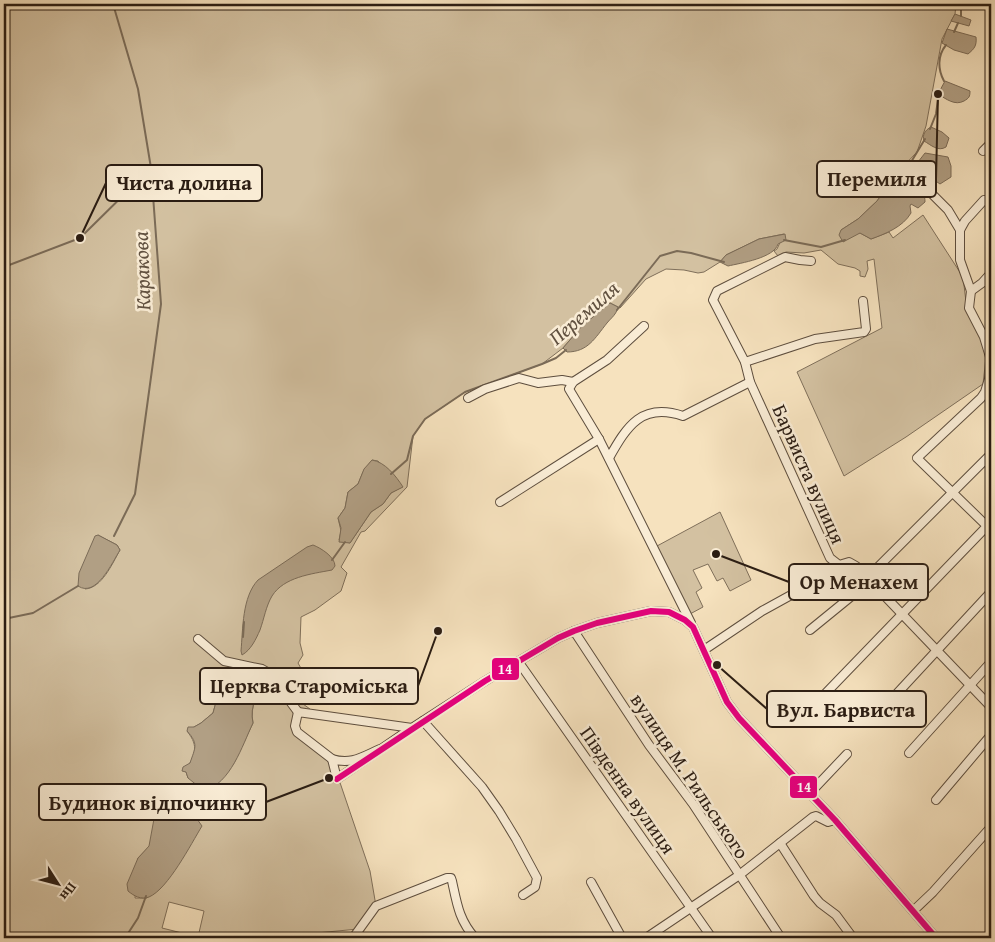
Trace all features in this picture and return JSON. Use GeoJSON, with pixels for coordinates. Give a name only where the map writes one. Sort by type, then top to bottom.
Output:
{"type":"FeatureCollection","features":[{"type":"Feature","properties":{"kind":"street"},"geometry":{"type":"LineString","coordinates":[[983,151],[991,143]]}},
{"type":"Feature","properties":{"kind":"street"},"geometry":{"type":"LineString","coordinates":[[929,191],[948,210],[960,230]]}},
{"type":"Feature","properties":{"kind":"street"},"geometry":{"type":"LineString","coordinates":[[824,695],[990,526],[917,458],[985,392],[989,379],[991,360],[984,337],[969,308],[970,291],[960,260],[960,230],[965,221],[984,200]]}},
{"type":"Feature","properties":{"kind":"street","name":"Барвиста вулиця"},"geometry":{"type":"LineString","coordinates":[[810,261],[786,256],[716,291],[713,300],[745,362],[750,382],[830,558],[838,565],[852,563],[991,707]]}},
{"type":"Feature","properties":{"kind":"street"},"geometry":{"type":"LineString","coordinates":[[970,291],[982,284],[991,273]]}},
{"type":"Feature","properties":{"kind":"street"},"geometry":{"type":"LineString","coordinates":[[745,362],[815,339],[864,332],[866,329],[863,301]]}},
{"type":"Feature","properties":{"kind":"street"},"geometry":{"type":"LineString","coordinates":[[644,326],[607,360],[573,382],[569,390],[609,458],[693,627],[727,702],[735,714],[835,820],[936,938]]}},
{"type":"Feature","properties":{"kind":"street"},"geometry":{"type":"LineString","coordinates":[[984,337],[991,331]]}},
{"type":"Feature","properties":{"kind":"street"},"geometry":{"type":"LineString","coordinates":[[468,398],[486,389],[519,378],[538,383],[562,380],[573,382]]}},
{"type":"Feature","properties":{"kind":"street"},"geometry":{"type":"LineString","coordinates":[[609,458],[628,428],[648,413],[666,411],[683,416],[750,382]]}},
{"type":"Feature","properties":{"kind":"street"},"geometry":{"type":"LineString","coordinates":[[500,502],[599,439]]}},
{"type":"Feature","properties":{"kind":"street"},"geometry":{"type":"LineString","coordinates":[[810,630],[864,586],[872,573],[991,454]]}},
{"type":"Feature","properties":{"kind":"street"},"geometry":{"type":"LineString","coordinates":[[704,650],[762,611],[831,573],[838,565]]}},
{"type":"Feature","properties":{"kind":"street"},"geometry":{"type":"LineString","coordinates":[[878,714],[991,592]]}},
{"type":"Feature","properties":{"kind":"street"},"geometry":{"type":"LineString","coordinates":[[332,759],[338,779],[412,728],[518,661],[574,631],[597,623],[651,611],[669,612],[685,620],[693,627]]}},
{"type":"Feature","properties":{"kind":"street","name":"вулиця М. Рильського"},"geometry":{"type":"LineString","coordinates":[[574,631],[649,745],[693,804],[738,876],[781,938]]}},
{"type":"Feature","properties":{"kind":"street"},"geometry":{"type":"LineString","coordinates":[[198,639],[221,660],[262,669],[269,673],[280,685],[298,712],[295,726],[298,732],[332,759],[349,762],[380,749]]}},
{"type":"Feature","properties":{"kind":"street","name":"Південна вулиця"},"geometry":{"type":"LineString","coordinates":[[518,661],[712,938]]}},
{"type":"Feature","properties":{"kind":"street"},"geometry":{"type":"LineString","coordinates":[[909,753],[991,662]]}},
{"type":"Feature","properties":{"kind":"street"},"geometry":{"type":"LineString","coordinates":[[298,712],[412,728]]}},
{"type":"Feature","properties":{"kind":"street"},"geometry":{"type":"LineString","coordinates":[[423,721],[482,787],[516,839],[537,878],[536,887],[523,894]]}},
{"type":"Feature","properties":{"kind":"street"},"geometry":{"type":"LineString","coordinates":[[936,800],[991,735]]}},
{"type":"Feature","properties":{"kind":"street"},"geometry":{"type":"LineString","coordinates":[[810,793],[846,754]]}},
{"type":"Feature","properties":{"kind":"street"},"geometry":{"type":"LineString","coordinates":[[646,938],[738,876],[813,817],[816,816],[828,822],[835,820]]}},
{"type":"Feature","properties":{"kind":"street"},"geometry":{"type":"LineString","coordinates":[[913,911],[991,827]]}},
{"type":"Feature","properties":{"kind":"street"},"geometry":{"type":"LineString","coordinates":[[780,843],[814,896],[836,915],[854,938]]}},
{"type":"Feature","properties":{"kind":"street"},"geometry":{"type":"LineString","coordinates":[[353,938],[376,906],[450,878],[459,914],[474,938]]}},
{"type":"Feature","properties":{"kind":"street"},"geometry":{"type":"LineString","coordinates":[[591,882],[622,938]]}},
{"type":"Feature","properties":{"kind":"shaded area"},"geometry":{"type":"Polygon","coordinates":[[[4,4],[84,4],[114,9],[170,4],[956,4],[955,14],[942,39],[926,126],[917,152],[896,174],[877,201],[858,219],[841,230],[860,233],[871,239],[889,232],[893,238],[923,215],[963,277],[967,310],[980,337],[986,357],[983,384],[906,437],[844,476],[797,372],[882,328],[874,259],[867,261],[868,269],[865,277],[860,276],[860,271],[855,268],[838,264],[821,250],[804,253],[786,252],[778,256],[774,251],[777,249],[784,234],[759,239],[726,255],[720,262],[704,272],[666,269],[646,279],[620,308],[610,303],[582,326],[563,348],[542,364],[465,392],[425,419],[413,436],[407,487],[365,531],[361,532],[341,567],[347,573],[341,591],[315,610],[301,617],[300,643],[303,655],[298,663],[307,679],[298,687],[296,699],[310,709],[309,713],[298,712],[295,726],[332,759],[370,871],[376,906],[358,929],[265,938],[4,938],[4,4]],[[372,460],[363,472],[358,484],[348,492],[345,508],[338,518],[341,531],[339,540],[350,543],[371,512],[383,504],[391,493],[402,487],[378,461],[372,460]],[[98,535],[90,552],[85,589],[91,588],[101,580],[120,550],[117,545],[98,535]],[[225,670],[222,696],[216,702],[213,713],[187,731],[195,746],[186,772],[188,778],[225,775],[234,763],[253,723],[254,703],[264,670],[262,676],[260,673],[225,670]],[[198,798],[138,858],[135,898],[147,898],[204,811],[206,803],[198,798]],[[169,902],[162,928],[198,937],[204,911],[169,902]]]}},
{"type":"Feature","properties":{"kind":"shaded area"},"geometry":{"type":"Polygon","coordinates":[[[84,4],[264,4],[256,6],[114,9],[84,4]]]}},
{"type":"Feature","properties":{"kind":"shaded area"},"geometry":{"type":"Polygon","coordinates":[[[955,14],[971,20],[969,26],[951,21],[955,14]]]}},
{"type":"Feature","properties":{"kind":"shaded area"},"geometry":{"type":"Polygon","coordinates":[[[947,29],[976,37],[973,49],[968,54],[954,50],[942,43],[947,29]]]}},
{"type":"Feature","properties":{"kind":"shaded area"},"geometry":{"type":"Polygon","coordinates":[[[945,81],[970,91],[969,97],[957,103],[938,94],[945,81]]]}},
{"type":"Feature","properties":{"kind":"shaded area"},"geometry":{"type":"Polygon","coordinates":[[[931,127],[949,138],[946,147],[940,149],[924,141],[924,133],[931,127]]]}},
{"type":"Feature","properties":{"kind":"shaded area"},"geometry":{"type":"Polygon","coordinates":[[[925,153],[948,157],[951,166],[951,177],[940,184],[927,175],[918,162],[925,153]]]}},
{"type":"Feature","properties":{"kind":"shaded area"},"geometry":{"type":"Polygon","coordinates":[[[901,168],[918,182],[923,191],[925,202],[918,208],[911,204],[911,213],[908,218],[888,232],[871,239],[860,233],[843,242],[839,235],[841,230],[858,219],[877,201],[901,168]]]}},
{"type":"Feature","properties":{"kind":"shaded area"},"geometry":{"type":"Polygon","coordinates":[[[785,234],[786,240],[764,256],[728,266],[720,262],[726,255],[759,239],[785,234]]]}},
{"type":"Feature","properties":{"kind":"shaded area"},"geometry":{"type":"Polygon","coordinates":[[[610,303],[618,307],[617,310],[595,339],[580,350],[567,352],[563,348],[582,326],[610,303]]]}},
{"type":"Feature","properties":{"kind":"shaded area"},"geometry":{"type":"Polygon","coordinates":[[[372,460],[386,467],[394,474],[403,487],[391,493],[383,504],[371,512],[350,543],[339,542],[341,528],[338,518],[345,508],[348,492],[358,484],[364,469],[372,460]]]}},
{"type":"Feature","properties":{"kind":"shaded area"},"geometry":{"type":"Polygon","coordinates":[[[720,512],[751,580],[730,591],[723,578],[717,581],[708,564],[693,570],[702,588],[696,592],[703,607],[690,614],[657,546],[720,512]]]}},
{"type":"Feature","properties":{"kind":"shaded area"},"geometry":{"type":"Polygon","coordinates":[[[98,535],[117,545],[120,550],[108,570],[97,583],[85,588],[78,586],[79,573],[95,536],[98,535]]]}},
{"type":"Feature","properties":{"kind":"shaded area"},"geometry":{"type":"Polygon","coordinates":[[[313,545],[330,556],[335,566],[332,570],[299,577],[283,584],[270,600],[255,641],[242,655],[244,614],[253,587],[258,580],[307,547],[313,545]]]}},
{"type":"Feature","properties":{"kind":"shaded area"},"geometry":{"type":"Polygon","coordinates":[[[231,667],[257,672],[262,676],[253,705],[253,723],[240,753],[228,772],[222,780],[204,791],[188,778],[186,772],[182,771],[183,767],[190,763],[195,746],[193,739],[187,731],[188,727],[194,727],[213,713],[216,702],[222,696],[224,672],[231,667]]]}},
{"type":"Feature","properties":{"kind":"shaded area"},"geometry":{"type":"Polygon","coordinates":[[[174,785],[182,787],[206,803],[204,811],[197,819],[202,826],[164,885],[149,897],[138,897],[128,891],[127,884],[138,858],[149,846],[156,808],[169,788],[174,785]]]}},
{"type":"Feature","properties":{"kind":"waterway","name":"Каракова"},"geometry":{"type":"LineString","coordinates":[[113,4],[138,89],[151,168],[161,304],[135,494],[114,536]]}},
{"type":"Feature","properties":{"kind":"waterway","name":"Перемиля"},"geometry":{"type":"LineString","coordinates":[[961,4],[961,16]]}},
{"type":"Feature","properties":{"kind":"waterway","name":"Перемиля"},"geometry":{"type":"LineString","coordinates":[[954,32],[958,23]]}},
{"type":"Feature","properties":{"kind":"waterway","name":"Перемиля"},"geometry":{"type":"LineString","coordinates":[[944,81],[939,63],[946,45]]}},
{"type":"Feature","properties":{"kind":"waterway","name":"Перемиля"},"geometry":{"type":"LineString","coordinates":[[930,129],[936,114],[939,92]]}},
{"type":"Feature","properties":{"kind":"waterway","name":"Перемиля"},"geometry":{"type":"LineString","coordinates":[[905,172],[925,139]]}},
{"type":"Feature","properties":{"kind":"waterway"},"geometry":{"type":"LineString","coordinates":[[4,267],[80,238],[151,168]]}},
{"type":"Feature","properties":{"kind":"waterway","name":"Перемиля"},"geometry":{"type":"LineString","coordinates":[[784,240],[821,247],[845,240]]}},
{"type":"Feature","properties":{"kind":"waterway","name":"Перемиля"},"geometry":{"type":"LineString","coordinates":[[617,310],[660,256],[677,251],[724,262]]}},
{"type":"Feature","properties":{"kind":"waterway","name":"Перемиля"},"geometry":{"type":"LineString","coordinates":[[391,474],[407,460],[413,436],[425,419],[465,392],[542,364],[556,358],[566,350]]}},
{"type":"Feature","properties":{"kind":"waterway","name":"Перемиля"},"geometry":{"type":"LineString","coordinates":[[332,560],[345,542]]}},
{"type":"Feature","properties":{"kind":"waterway","name":"Каракова"},"geometry":{"type":"LineString","coordinates":[[4,619],[33,613],[78,586]]}},
{"type":"Feature","properties":{"kind":"waterway","name":"Перемиля"},"geometry":{"type":"LineString","coordinates":[[243,637],[244,622]]}},
{"type":"Feature","properties":{"kind":"waterway","name":"Перемиля"},"geometry":{"type":"LineString","coordinates":[[197,799],[205,789]]}},
{"type":"Feature","properties":{"kind":"waterway","name":"Перемиля"},"geometry":{"type":"LineString","coordinates":[[125,938],[138,918],[146,896]]}},
{"type":"Feature","properties":{"kind":"transit line","name":"14"},"geometry":{"type":"LineString","coordinates":[[337,779],[485,681],[558,638],[597,623],[651,611],[669,612],[685,620],[693,627],[727,702],[739,718],[835,820],[936,938]]}},
{"type":"Feature","properties":{"kind":"place","name":"Перемиля"},"geometry":{"type":"Point","coordinates":[938,94]}},
{"type":"Feature","properties":{"kind":"place","name":"Чиста долина"},"geometry":{"type":"Point","coordinates":[80,238]}},
{"type":"Feature","properties":{"kind":"place","name":"Ор Менахем"},"geometry":{"type":"Point","coordinates":[716,554]}},
{"type":"Feature","properties":{"kind":"place","name":"Церква Староміська"},"geometry":{"type":"Point","coordinates":[438,631]}},
{"type":"Feature","properties":{"kind":"place","name":"Вул. Барвиста"},"geometry":{"type":"Point","coordinates":[717,665]}},
{"type":"Feature","properties":{"kind":"place","name":"Будинок відпочинку"},"geometry":{"type":"Point","coordinates":[329,778]}}]}
